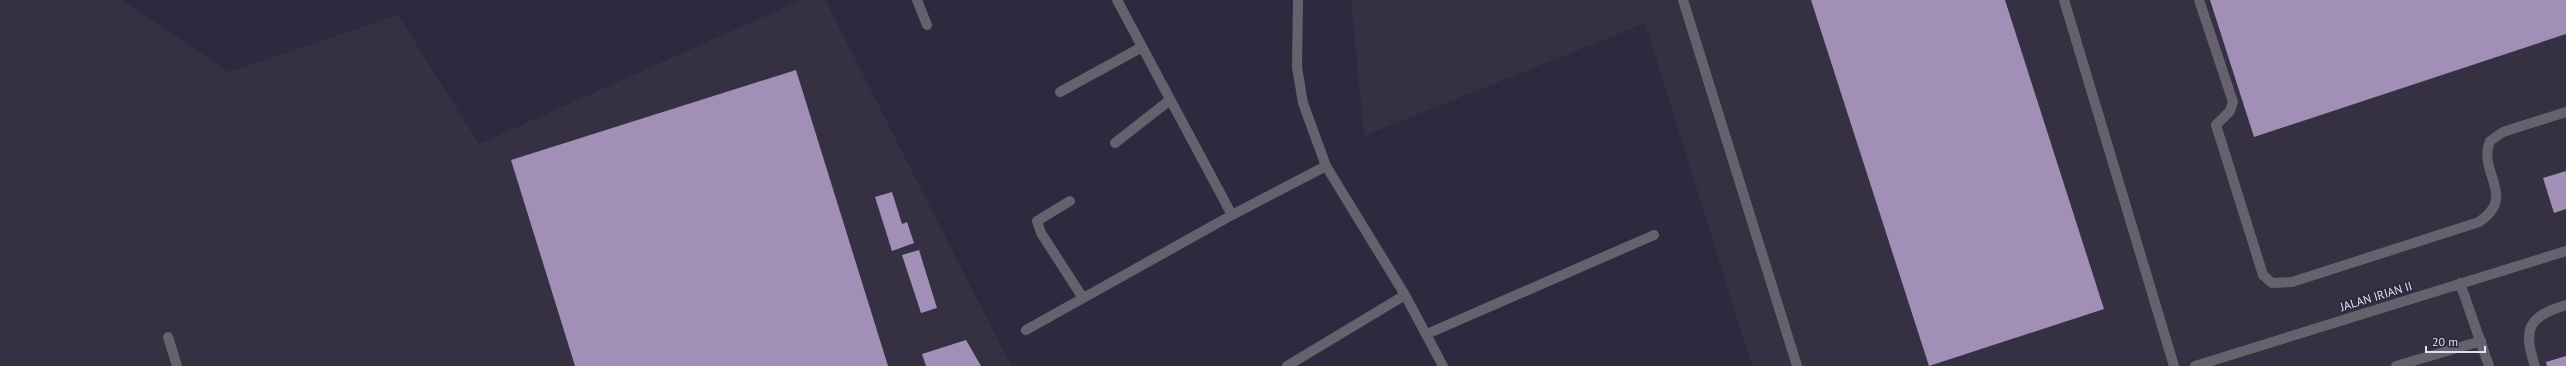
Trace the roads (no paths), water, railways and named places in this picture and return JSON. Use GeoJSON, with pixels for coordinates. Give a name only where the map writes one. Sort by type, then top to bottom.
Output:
{"type":"FeatureCollection","features":[{"type":"Feature","properties":{"kind":"street"},"geometry":{"type":"LineString","coordinates":[[917,0],[927,25]]}},
{"type":"Feature","properties":{"kind":"street"},"geometry":{"type":"LineString","coordinates":[[1117,0],[1232,215]]}},
{"type":"Feature","properties":{"kind":"street"},"geometry":{"type":"LineString","coordinates":[[1298,0],[1297,66],[1303,103],[1326,166],[1405,295],[1444,366]]}},
{"type":"Feature","properties":{"kind":"street"},"geometry":{"type":"LineString","coordinates":[[1683,0],[1797,366]]}},
{"type":"Feature","properties":{"kind":"street"},"geometry":{"type":"LineString","coordinates":[[2064,0],[2174,366]]}},
{"type":"Feature","properties":{"kind":"street"},"geometry":{"type":"LineString","coordinates":[[2199,0],[2233,102],[2230,111],[2216,125],[2263,275],[2272,283],[2292,282],[2480,222],[2495,207],[2497,198],[2486,157],[2490,141],[2503,132],[2566,112]]}},
{"type":"Feature","properties":{"kind":"street"},"geometry":{"type":"LineString","coordinates":[[1060,92],[1142,47]]}},
{"type":"Feature","properties":{"kind":"street"},"geometry":{"type":"LineString","coordinates":[[1115,143],[1170,100]]}},
{"type":"Feature","properties":{"kind":"street"},"geometry":{"type":"LineString","coordinates":[[1026,330],[1232,215],[1326,166]]}},
{"type":"Feature","properties":{"kind":"street"},"geometry":{"type":"LineString","coordinates":[[1070,201],[1037,221],[1041,232],[1083,298]]}},
{"type":"Feature","properties":{"kind":"street"},"geometry":{"type":"LineString","coordinates":[[1427,334],[1654,235]]}},
{"type":"Feature","properties":{"kind":"street","name":"JALAN IRIAN II"},"geometry":{"type":"LineString","coordinates":[[2194,366],[2566,251]]}},
{"type":"Feature","properties":{"kind":"street"},"geometry":{"type":"LineString","coordinates":[[2460,283],[2489,366]]}},
{"type":"Feature","properties":{"kind":"street"},"geometry":{"type":"LineString","coordinates":[[1287,366],[1405,295]]}},
{"type":"Feature","properties":{"kind":"street"},"geometry":{"type":"LineString","coordinates":[[2535,366],[2529,348],[2533,324],[2544,312],[2566,305]]}},
{"type":"Feature","properties":{"kind":"street"},"geometry":{"type":"LineString","coordinates":[[168,337],[177,366]]}},
{"type":"Feature","properties":{"kind":"street"},"geometry":{"type":"LineString","coordinates":[[2396,366],[2481,341]]}}]}
